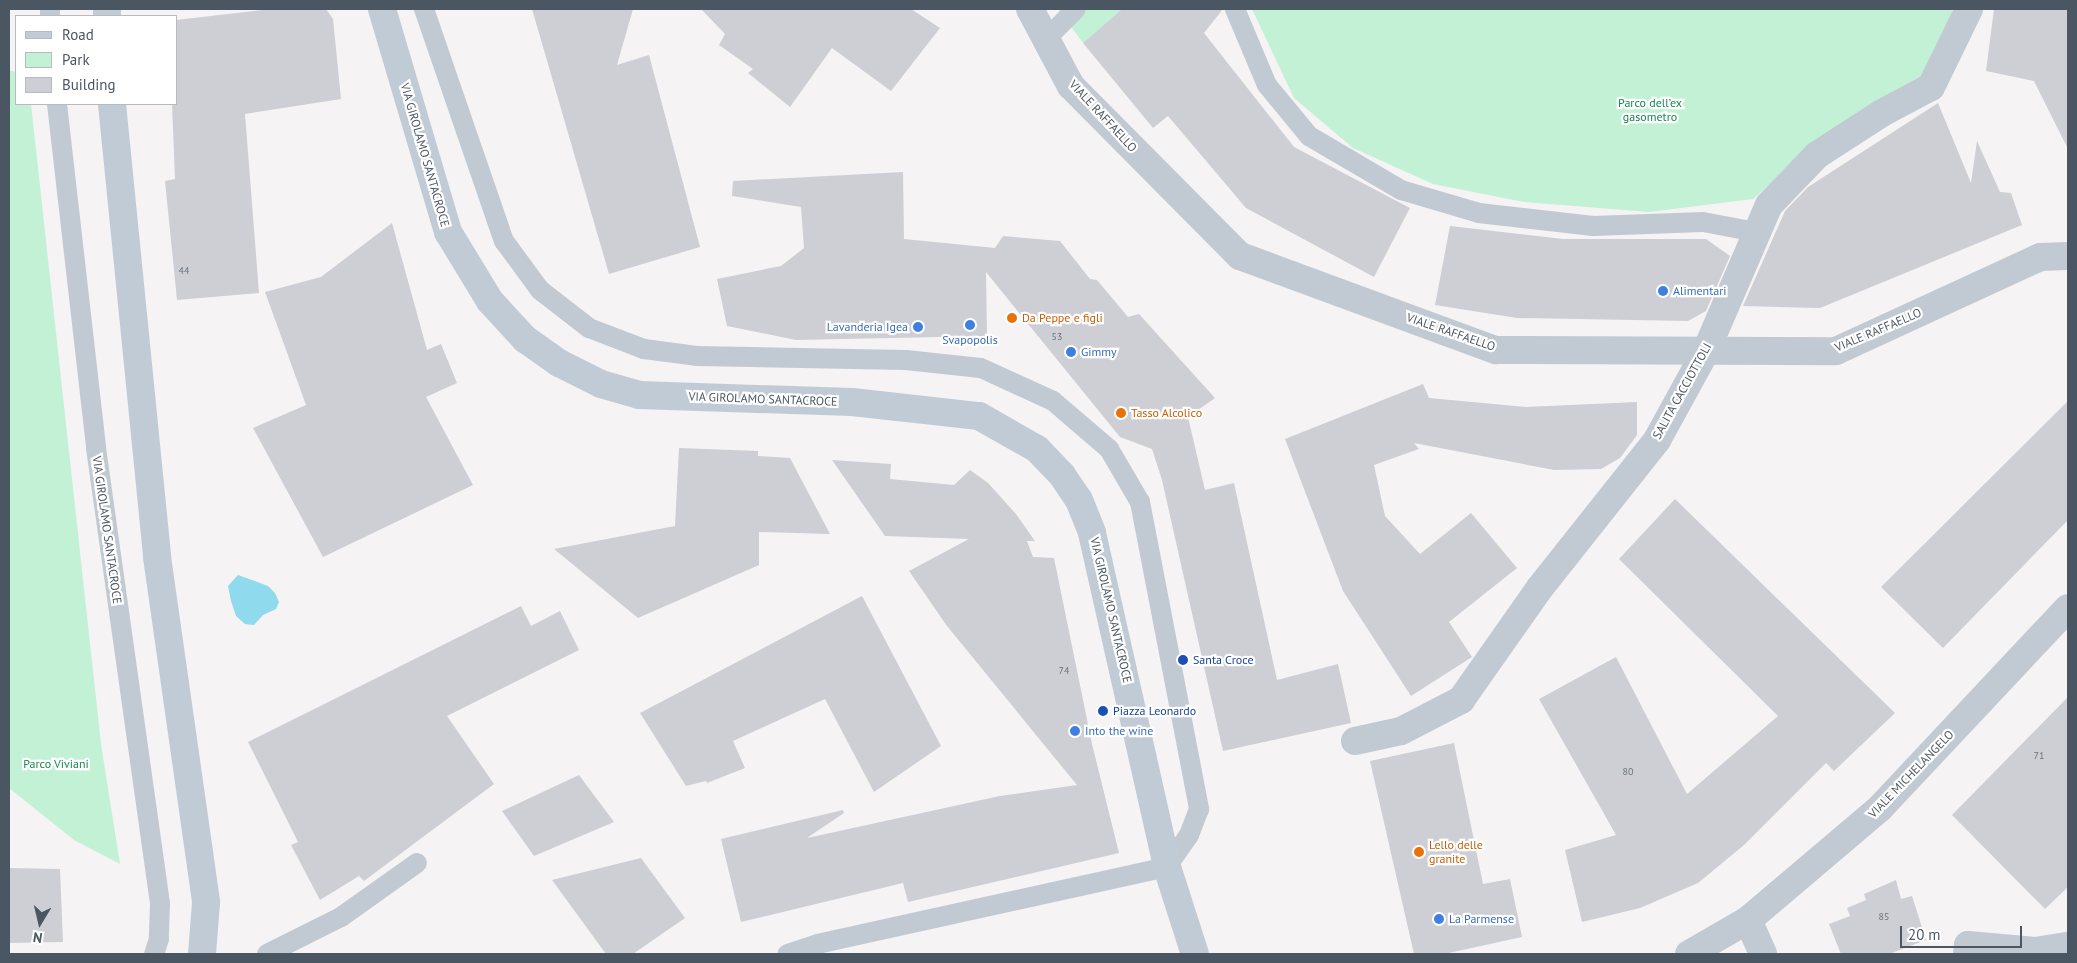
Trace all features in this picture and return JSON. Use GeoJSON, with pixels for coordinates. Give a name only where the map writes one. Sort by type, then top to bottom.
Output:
{"type":"FeatureCollection","features":[{"type":"Feature","properties":{"kind":"street","name":"VIA GIROLAMO SANTACROCE"},"geometry":{"type":"LineString","coordinates":[[382,9],[448,232],[490,301],[525,339],[559,363],[601,384],[639,395],[852,402],[979,416],[1037,449],[1062,475],[1079,500],[1092,532],[1167,868]]}},
{"type":"Feature","properties":{"kind":"street","name":"VIALE RAFFAELLO"},"geometry":{"type":"LineString","coordinates":[[1030,9],[1071,86],[1240,256],[1496,350],[1836,351],[2040,256],[2068,256]]}},
{"type":"Feature","properties":{"kind":"street","name":"SALITA CACCIOTTOLI"},"geometry":{"type":"LineString","coordinates":[[1355,740],[1401,731],[1462,700],[1538,590],[1657,440],[1706,351],[1769,205],[1817,155],[1882,112],[1931,87],[1970,9]]}},
{"type":"Feature","properties":{"kind":"street"},"geometry":{"type":"LineString","coordinates":[[112,105],[171,662],[206,903],[202,954]]}},
{"type":"Feature","properties":{"kind":"street","name":"VIALE MICHELANGELO"},"geometry":{"type":"LineString","coordinates":[[1689,954],[1716,948],[1880,808],[2068,608]]}},
{"type":"Feature","properties":{"kind":"street"},"geometry":{"type":"LineString","coordinates":[[1167,868],[1179,899],[1195,954]]}},
{"type":"Feature","properties":{"kind":"street"},"geometry":{"type":"LineString","coordinates":[[1179,899],[1207,954]]}},
{"type":"Feature","properties":{"kind":"street"},"geometry":{"type":"LineString","coordinates":[[1748,920],[1763,954]]}},
{"type":"Feature","properties":{"kind":"street"},"geometry":{"type":"LineString","coordinates":[[1967,954],[1968,945],[2036,951],[2068,946]]}},
{"type":"Feature","properties":{"kind":"lane"},"geometry":{"type":"LineString","coordinates":[[424,9],[504,241],[540,290],[589,328],[644,350],[697,356],[906,360],[981,368],[1053,401],[1109,449],[1140,502],[1199,809],[1189,835],[1167,868],[818,944],[788,954]]}},
{"type":"Feature","properties":{"kind":"lane"},"geometry":{"type":"LineString","coordinates":[[1046,39],[1076,9]]}},
{"type":"Feature","properties":{"kind":"lane"},"geometry":{"type":"LineString","coordinates":[[1235,9],[1267,85],[1309,136],[1401,190],[1489,214],[1593,226],[1703,222],[1756,232]]}},
{"type":"Feature","properties":{"kind":"lane","name":"VIA GIROLAMO SANTACROCE"},"geometry":{"type":"LineString","coordinates":[[57,105],[126,665],[160,904],[159,939],[154,954]]}},
{"type":"Feature","properties":{"kind":"lane"},"geometry":{"type":"LineString","coordinates":[[267,954],[341,918],[417,864]]}},
{"type":"Feature","properties":{"kind":"green space"},"geometry":{"type":"Polygon","coordinates":[[[1058,9],[1122,9],[1083,43],[1058,9]]]}},
{"type":"Feature","properties":{"kind":"green space","name":"Parco dell’ex gasometro"},"geometry":{"type":"Polygon","coordinates":[[[1252,9],[1952,9],[1953,17],[1923,78],[1837,126],[1753,199],[1649,212],[1524,202],[1433,184],[1353,148],[1294,98],[1252,9]]]}},
{"type":"Feature","properties":{"kind":"green space","name":"Parco Viviani"},"geometry":{"type":"Polygon","coordinates":[[[9,70],[15,72],[15,105],[31,105],[101,744],[120,864],[74,840],[9,788],[9,70]]]}},
{"type":"Feature","properties":{"kind":"water"},"geometry":{"type":"Polygon","coordinates":[[[238,575],[268,586],[275,593],[279,602],[276,609],[263,615],[254,625],[245,624],[236,616],[231,601],[228,586],[238,575]]]}},
{"type":"Feature","properties":{"kind":"building"},"geometry":{"type":"Polygon","coordinates":[[[271,9],[326,9],[333,19],[341,99],[245,114],[259,293],[177,300],[165,181],[175,179],[172,105],[178,105],[178,20],[271,9]]]}},
{"type":"Feature","properties":{"kind":"building"},"geometry":{"type":"Polygon","coordinates":[[[532,9],[633,9],[617,65],[649,55],[700,247],[609,274],[532,9]]]}},
{"type":"Feature","properties":{"kind":"building"},"geometry":{"type":"Polygon","coordinates":[[[701,9],[911,9],[940,28],[891,91],[832,48],[790,107],[748,73],[753,69],[719,45],[725,34],[701,9]]]}},
{"type":"Feature","properties":{"kind":"building"},"geometry":{"type":"Polygon","coordinates":[[[1122,9],[1223,9],[1204,33],[1294,147],[1410,208],[1374,277],[1246,208],[1168,116],[1153,128],[1083,43],[1122,9]]]}},
{"type":"Feature","properties":{"kind":"building"},"geometry":{"type":"Polygon","coordinates":[[[1994,9],[2068,9],[2068,149],[2034,81],[1986,71],[1994,9]]]}},
{"type":"Feature","properties":{"kind":"building"},"geometry":{"type":"Polygon","coordinates":[[[1938,103],[1971,183],[1977,141],[2000,192],[2011,193],[2022,225],[1820,308],[1743,306],[1785,211],[1808,187],[1938,103]]]}},
{"type":"Feature","properties":{"kind":"building"},"geometry":{"type":"Polygon","coordinates":[[[903,172],[904,239],[995,248],[1003,236],[1060,241],[1090,279],[1097,280],[1128,317],[1139,314],[1215,398],[1188,417],[1205,490],[1234,483],[1277,680],[1338,664],[1351,723],[1223,751],[1162,480],[1152,449],[1120,437],[986,272],[987,336],[796,340],[727,326],[717,279],[781,266],[804,248],[801,207],[732,196],[733,181],[903,172]]]}},
{"type":"Feature","properties":{"kind":"building"},"geometry":{"type":"Polygon","coordinates":[[[392,223],[427,350],[441,344],[457,383],[426,397],[473,485],[323,557],[253,428],[306,405],[265,292],[321,277],[392,223]]]}},
{"type":"Feature","properties":{"kind":"building"},"geometry":{"type":"Polygon","coordinates":[[[1450,226],[1563,239],[1706,239],[1730,256],[1706,311],[1688,321],[1517,318],[1435,305],[1450,226]]]}},
{"type":"Feature","properties":{"kind":"building"},"geometry":{"type":"Polygon","coordinates":[[[1423,384],[1429,398],[1526,407],[1637,402],[1637,435],[1620,458],[1601,469],[1554,470],[1414,443],[1419,449],[1374,465],[1385,516],[1420,554],[1471,513],[1517,568],[1449,622],[1472,657],[1411,696],[1343,591],[1285,439],[1423,384]]]}},
{"type":"Feature","properties":{"kind":"building"},"geometry":{"type":"Polygon","coordinates":[[[2068,401],[2068,520],[1943,648],[1881,587],[2068,401]]]}},
{"type":"Feature","properties":{"kind":"building"},"geometry":{"type":"Polygon","coordinates":[[[679,448],[758,451],[758,456],[790,458],[830,534],[759,532],[759,565],[638,618],[554,549],[675,526],[679,448]]]}},
{"type":"Feature","properties":{"kind":"building"},"geometry":{"type":"Polygon","coordinates":[[[832,460],[891,464],[890,479],[954,485],[970,470],[988,483],[1016,514],[1035,541],[1027,541],[1033,557],[1054,558],[1092,744],[1119,853],[908,902],[903,883],[741,922],[721,839],[843,810],[844,813],[807,838],[1000,796],[1077,785],[947,626],[909,571],[969,539],[885,536],[832,460]]]}},
{"type":"Feature","properties":{"kind":"building"},"geometry":{"type":"Polygon","coordinates":[[[1675,499],[1895,713],[1834,771],[1826,763],[1744,845],[1698,883],[1640,908],[1582,922],[1565,850],[1616,835],[1539,699],[1616,657],[1687,794],[1778,716],[1619,559],[1675,499]]]}},
{"type":"Feature","properties":{"kind":"building"},"geometry":{"type":"Polygon","coordinates":[[[862,596],[941,746],[874,792],[825,699],[733,741],[745,768],[707,783],[706,781],[686,786],[640,713],[862,596]]]}},
{"type":"Feature","properties":{"kind":"building"},"geometry":{"type":"Polygon","coordinates":[[[521,606],[531,626],[560,611],[579,650],[447,716],[494,784],[364,881],[359,876],[320,900],[291,845],[298,842],[248,742],[521,606]]]}},
{"type":"Feature","properties":{"kind":"building"},"geometry":{"type":"Polygon","coordinates":[[[2068,697],[2068,887],[2045,909],[1952,815],[2068,697]]]}},
{"type":"Feature","properties":{"kind":"building"},"geometry":{"type":"Polygon","coordinates":[[[1454,743],[1483,884],[1510,879],[1522,937],[1444,954],[1414,954],[1370,761],[1454,743]]]}},
{"type":"Feature","properties":{"kind":"building"},"geometry":{"type":"Polygon","coordinates":[[[579,775],[614,822],[534,856],[502,811],[579,775]]]}},
{"type":"Feature","properties":{"kind":"building"},"geometry":{"type":"Polygon","coordinates":[[[641,858],[685,918],[633,954],[606,954],[552,880],[641,858]]]}},
{"type":"Feature","properties":{"kind":"building"},"geometry":{"type":"Polygon","coordinates":[[[9,868],[60,869],[63,942],[9,943],[9,868]]]}},
{"type":"Feature","properties":{"kind":"building"},"geometry":{"type":"Polygon","coordinates":[[[1896,880],[1901,899],[1912,896],[1926,940],[1889,954],[1841,954],[1829,924],[1850,916],[1847,908],[1866,900],[1864,894],[1896,880]]]}},
{"type":"Feature","properties":{"kind":"place","name":"Alimentari"},"geometry":{"type":"Point","coordinates":[1663,291]}},
{"type":"Feature","properties":{"kind":"place","name":"Da Peppe e figli"},"geometry":{"type":"Point","coordinates":[1012,318]}},
{"type":"Feature","properties":{"kind":"place","name":"Svapopolis"},"geometry":{"type":"Point","coordinates":[970,325]}},
{"type":"Feature","properties":{"kind":"place","name":"Lavanderia Igea"},"geometry":{"type":"Point","coordinates":[918,327]}},
{"type":"Feature","properties":{"kind":"place","name":"Gimmy"},"geometry":{"type":"Point","coordinates":[1071,352]}},
{"type":"Feature","properties":{"kind":"place","name":"Tasso Alcolico"},"geometry":{"type":"Point","coordinates":[1121,413]}},
{"type":"Feature","properties":{"kind":"place","name":"Santa Croce"},"geometry":{"type":"Point","coordinates":[1183,660]}},
{"type":"Feature","properties":{"kind":"place","name":"Piazza Leonardo"},"geometry":{"type":"Point","coordinates":[1103,711]}},
{"type":"Feature","properties":{"kind":"place","name":"Into the wine"},"geometry":{"type":"Point","coordinates":[1075,731]}},
{"type":"Feature","properties":{"kind":"place","name":"Lello delle granite"},"geometry":{"type":"Point","coordinates":[1419,852]}},
{"type":"Feature","properties":{"kind":"place","name":"La Parmense"},"geometry":{"type":"Point","coordinates":[1439,919]}}]}
